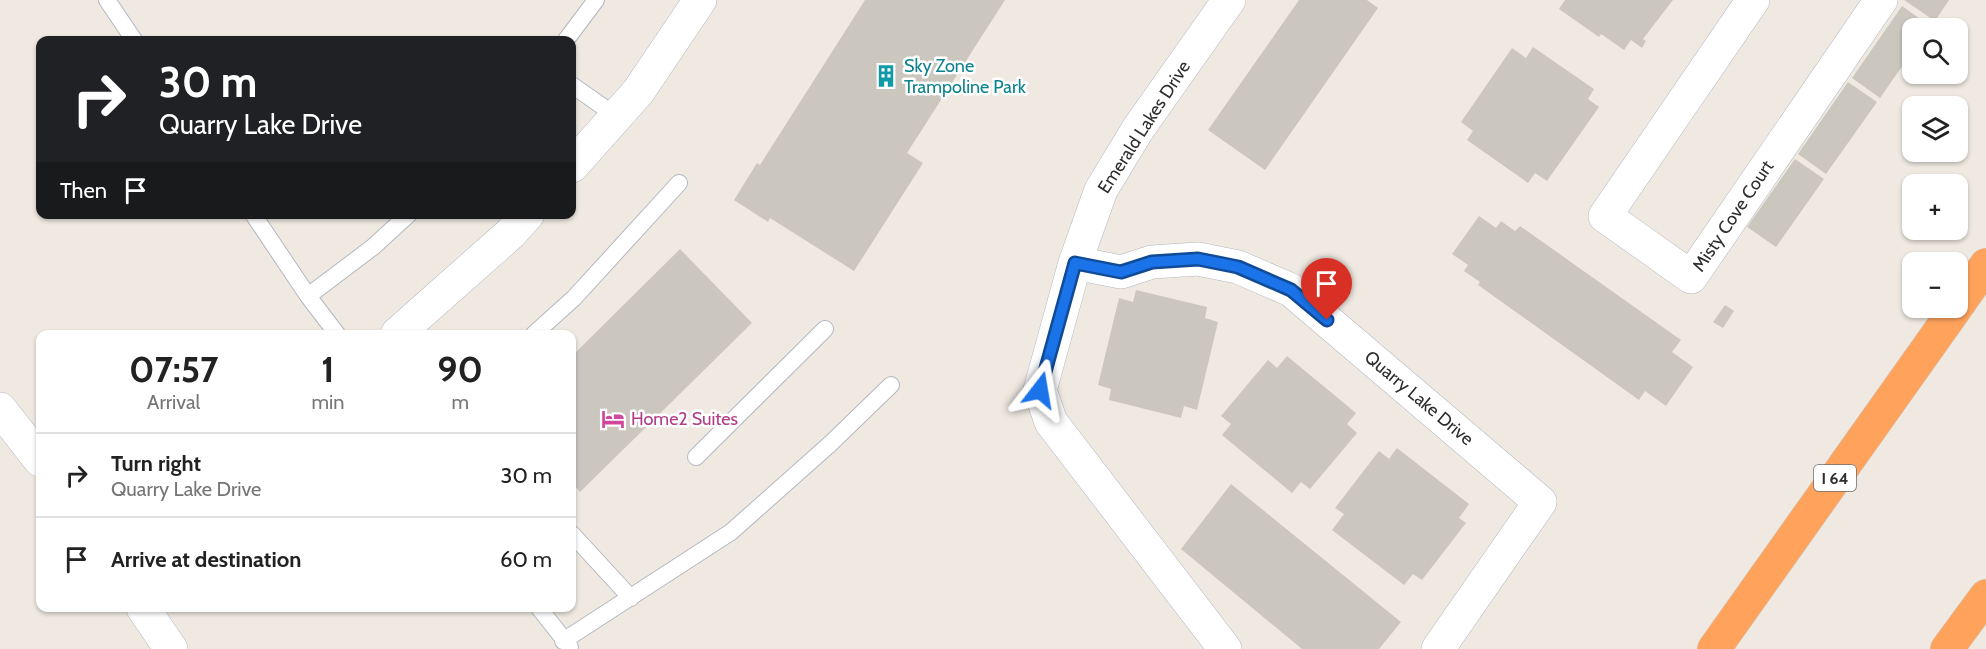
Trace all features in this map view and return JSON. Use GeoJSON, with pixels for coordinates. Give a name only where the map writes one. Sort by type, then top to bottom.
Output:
{"type":"FeatureCollection","features":[{"type":"Feature","properties":{"kind":"highway","name":"I 64"},"geometry":{"type":"LineString","coordinates":[[1968,290],[1986,265]]}},
{"type":"Feature","properties":{"kind":"highway","name":"I 64"},"geometry":{"type":"LineString","coordinates":[[1714,649],[1948,318]]}},
{"type":"Feature","properties":{"kind":"highway"},"geometry":{"type":"LineString","coordinates":[[1947,649],[1986,596]]}},
{"type":"Feature","properties":{"kind":"street"},"geometry":{"type":"LineString","coordinates":[[576,161],[638,92],[700,0]]}},
{"type":"Feature","properties":{"kind":"street","name":"Emerald Lakes Drive"},"geometry":{"type":"LineString","coordinates":[[1075,263],[1101,190],[1138,129],[1229,0]]}},
{"type":"Feature","properties":{"kind":"street","name":"Misty Cove Court"},"geometry":{"type":"LineString","coordinates":[[1753,0],[1605,216],[1690,277],[1881,0]]}},
{"type":"Feature","properties":{"kind":"street"},"geometry":{"type":"LineString","coordinates":[[402,330],[511,233],[524,219]]}},
{"type":"Feature","properties":{"kind":"street","name":"Quarry Lake Drive"},"geometry":{"type":"LineString","coordinates":[[1075,263],[1121,272],[1152,262],[1198,259],[1238,267],[1291,290],[1540,502],[1438,649]]}},
{"type":"Feature","properties":{"kind":"street"},"geometry":{"type":"LineString","coordinates":[[1075,263],[1040,390],[1051,422],[1225,649]]}},
{"type":"Feature","properties":{"kind":"street"},"geometry":{"type":"LineString","coordinates":[[0,409],[36,455]]}},
{"type":"Feature","properties":{"kind":"street"},"geometry":{"type":"LineString","coordinates":[[146,612],[171,649]]}},
{"type":"Feature","properties":{"kind":"lane"},"geometry":{"type":"LineString","coordinates":[[107,0],[131,36]]}},
{"type":"Feature","properties":{"kind":"lane"},"geometry":{"type":"LineString","coordinates":[[569,36],[596,0]]}},
{"type":"Feature","properties":{"kind":"lane"},"geometry":{"type":"LineString","coordinates":[[576,88],[616,116]]}},
{"type":"Feature","properties":{"kind":"lane"},"geometry":{"type":"LineString","coordinates":[[538,330],[574,297],[679,183]]}},
{"type":"Feature","properties":{"kind":"lane"},"geometry":{"type":"LineString","coordinates":[[256,219],[334,330]]}},
{"type":"Feature","properties":{"kind":"lane"},"geometry":{"type":"LineString","coordinates":[[308,296],[373,247],[404,219]]}},
{"type":"Feature","properties":{"kind":"lane"},"geometry":{"type":"LineString","coordinates":[[696,457],[825,329]]}},
{"type":"Feature","properties":{"kind":"lane"},"geometry":{"type":"LineString","coordinates":[[542,612],[567,645],[631,598],[731,532],[830,444],[891,385]]}},
{"type":"Feature","properties":{"kind":"lane"},"geometry":{"type":"LineString","coordinates":[[576,538],[631,598]]}},
{"type":"Feature","properties":{"kind":"building","name":"Sky Zone Trampoline Park"},"geometry":{"type":"Polygon","coordinates":[[[865,0],[1005,0],[907,153],[923,163],[854,271],[770,218],[768,222],[734,200],[757,163],[760,165],[865,0]]]}},
{"type":"Feature","properties":{"kind":"building"},"geometry":{"type":"Polygon","coordinates":[[[1299,0],[1367,0],[1378,8],[1265,170],[1208,130],[1299,0]]]}},
{"type":"Feature","properties":{"kind":"building"},"geometry":{"type":"Polygon","coordinates":[[[1565,0],[1673,0],[1643,39],[1646,41],[1642,48],[1631,40],[1624,50],[1601,34],[1599,37],[1559,9],[1565,0]]]}},
{"type":"Feature","properties":{"kind":"building"},"geometry":{"type":"Polygon","coordinates":[[[1904,0],[1949,0],[1937,18],[1931,18],[1904,0]]]}},
{"type":"Feature","properties":{"kind":"building"},"geometry":{"type":"Polygon","coordinates":[[[1902,6],[1919,18],[1902,18],[1902,66],[1880,98],[1852,78],[1902,6]]]}},
{"type":"Feature","properties":{"kind":"building"},"geometry":{"type":"Polygon","coordinates":[[[1533,47],[1594,89],[1588,99],[1599,107],[1547,181],[1535,173],[1528,183],[1467,140],[1473,131],[1461,122],[1512,48],[1526,58],[1533,47]]]}},
{"type":"Feature","properties":{"kind":"building"},"geometry":{"type":"Polygon","coordinates":[[[1848,82],[1877,102],[1826,174],[1798,154],[1848,82]]]}},
{"type":"Feature","properties":{"kind":"building"},"geometry":{"type":"Polygon","coordinates":[[[1795,159],[1824,179],[1776,247],[1747,227],[1795,159]]]}},
{"type":"Feature","properties":{"kind":"building"},"geometry":{"type":"Polygon","coordinates":[[[1479,216],[1496,228],[1501,221],[1515,231],[1520,226],[1681,340],[1672,352],[1693,367],[1666,406],[1645,391],[1639,400],[1478,285],[1480,282],[1464,271],[1468,265],[1452,254],[1479,216]]]}},
{"type":"Feature","properties":{"kind":"building","name":"Home2 Suites"},"geometry":{"type":"Polygon","coordinates":[[[680,249],[752,323],[580,492],[576,488],[576,352],[680,249]]]}},
{"type":"Feature","properties":{"kind":"building"},"geometry":{"type":"Polygon","coordinates":[[[1136,290],[1207,307],[1205,318],[1218,322],[1197,410],[1184,406],[1181,418],[1109,400],[1111,389],[1098,385],[1119,298],[1133,302],[1136,290]]]}},
{"type":"Feature","properties":{"kind":"building"},"geometry":{"type":"Polygon","coordinates":[[[1725,305],[1734,311],[1723,328],[1713,322],[1725,305]]]}},
{"type":"Feature","properties":{"kind":"building"},"geometry":{"type":"Polygon","coordinates":[[[1287,356],[1356,413],[1347,424],[1357,433],[1310,489],[1301,482],[1292,493],[1222,435],[1231,424],[1221,416],[1268,360],[1277,368],[1287,356]]]}},
{"type":"Feature","properties":{"kind":"building"},"geometry":{"type":"Polygon","coordinates":[[[1397,448],[1469,504],[1459,518],[1466,523],[1422,580],[1413,574],[1404,585],[1332,530],[1344,514],[1335,508],[1379,451],[1389,459],[1397,448]]]}},
{"type":"Feature","properties":{"kind":"building"},"geometry":{"type":"Polygon","coordinates":[[[1231,484],[1401,622],[1379,649],[1302,649],[1181,549],[1231,484]]]}},
{"type":"Feature","properties":{"kind":"place","name":"Sky Zone Trampoline Park"},"geometry":{"type":"Point","coordinates":[886,76]}},
{"type":"Feature","properties":{"kind":"place","name":"Home2 Suites"},"geometry":{"type":"Point","coordinates":[613,419]}},
{"type":"Feature","properties":{"kind":"route"},"geometry":{"type":"LineString","coordinates":[[1040,390],[1075,263],[1121,272],[1152,262],[1198,259],[1238,267],[1291,290],[1327,320]]}}]}
